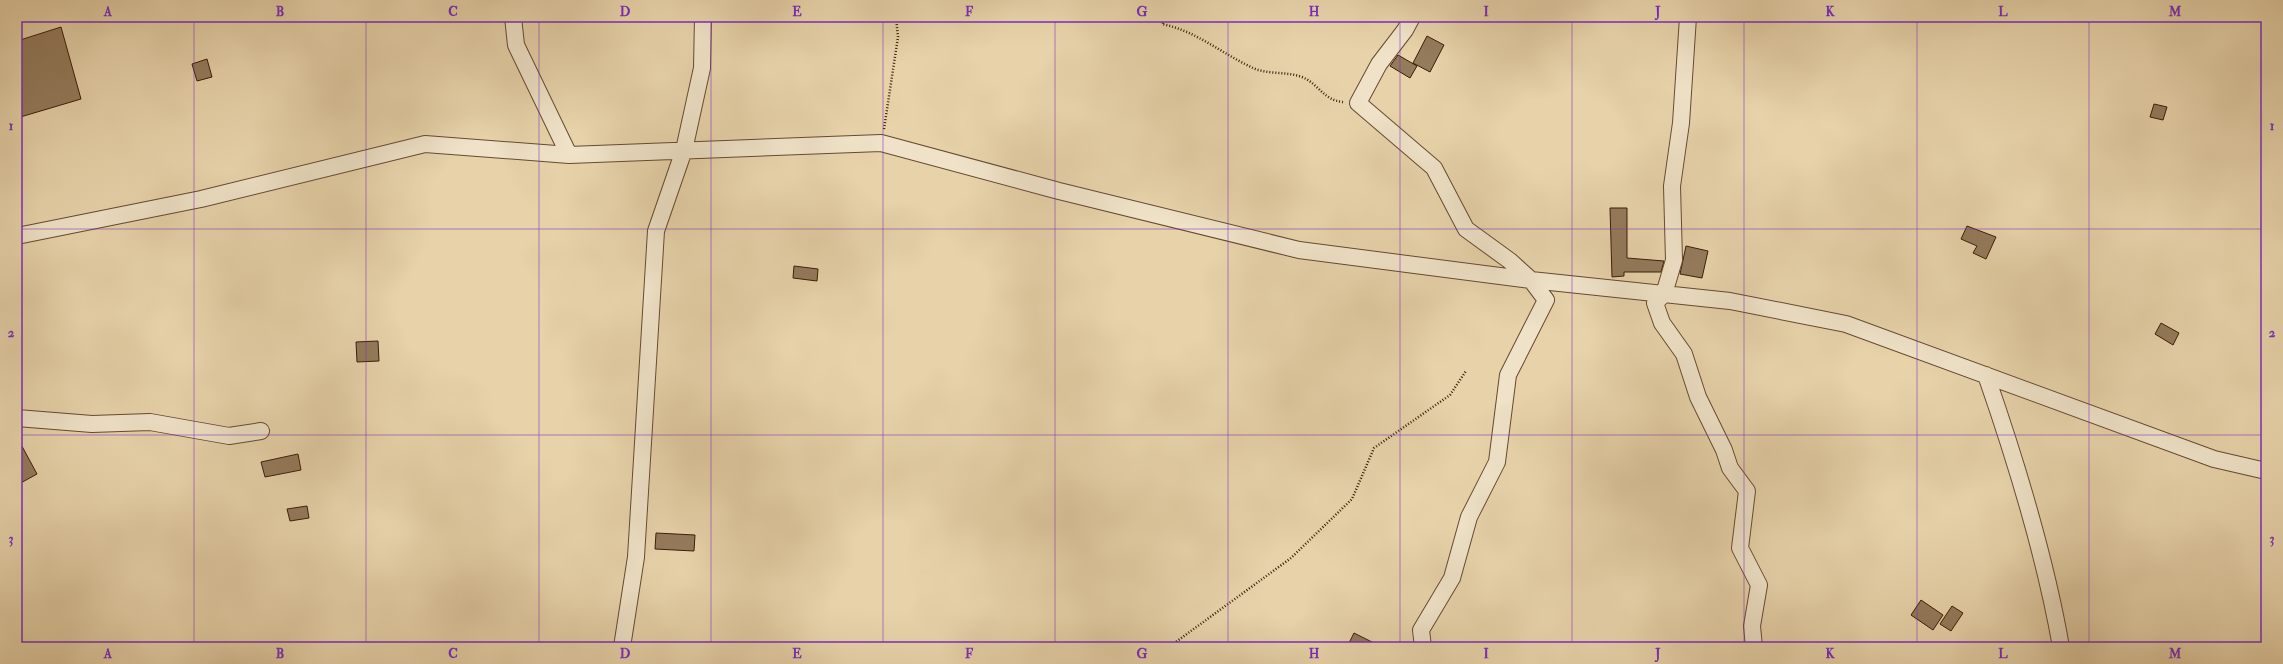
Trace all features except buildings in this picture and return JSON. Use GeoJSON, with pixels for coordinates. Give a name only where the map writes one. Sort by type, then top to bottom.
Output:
{"type":"FeatureCollection","features":[{"type":"Feature","properties":{"kind":"street"},"geometry":{"type":"LineString","coordinates":[[513,17],[516,46],[569,155]]}},
{"type":"Feature","properties":{"kind":"street"},"geometry":{"type":"LineString","coordinates":[[622,647],[636,557],[656,231],[684,150],[702,68],[703,17]]}},
{"type":"Feature","properties":{"kind":"street"},"geometry":{"type":"LineString","coordinates":[[1412,17],[1406,30],[1379,64],[1358,103],[1434,168],[1466,229],[1510,261],[1531,280],[1546,300],[1508,375],[1497,462],[1469,517],[1452,578],[1421,630],[1423,647]]}},
{"type":"Feature","properties":{"kind":"street"},"geometry":{"type":"LineString","coordinates":[[1688,17],[1681,123],[1672,186],[1674,260],[1664,294],[1655,303],[1662,323],[1684,354],[1698,398],[1724,450],[1730,468],[1747,491],[1740,548],[1759,585],[1752,626],[1754,647]]}},
{"type":"Feature","properties":{"kind":"street"},"geometry":{"type":"LineString","coordinates":[[17,236],[201,199],[425,144],[569,155],[881,143],[1059,191],[1299,250],[1531,280],[1730,301],[1846,324],[2214,459],[2266,471]]}},
{"type":"Feature","properties":{"kind":"street"},"geometry":{"type":"LineString","coordinates":[[1986,375],[2009,441],[2052,597],[2061,647]]}},
{"type":"Feature","properties":{"kind":"street"},"geometry":{"type":"LineString","coordinates":[[17,418],[92,424],[150,422],[229,436],[261,431]]}},
{"type":"Feature","properties":{"kind":"path"},"geometry":{"type":"LineString","coordinates":[[881,143],[898,36],[896,17]]}},
{"type":"Feature","properties":{"kind":"path"},"geometry":{"type":"LineString","coordinates":[[1166,17],[1162,24],[1175,27],[1210,42],[1252,68],[1303,78],[1332,101],[1358,103]]}},
{"type":"Feature","properties":{"kind":"path"},"geometry":{"type":"LineString","coordinates":[[1169,647],[1291,558],[1352,499],[1374,448],[1450,395],[1466,371]]}}]}
